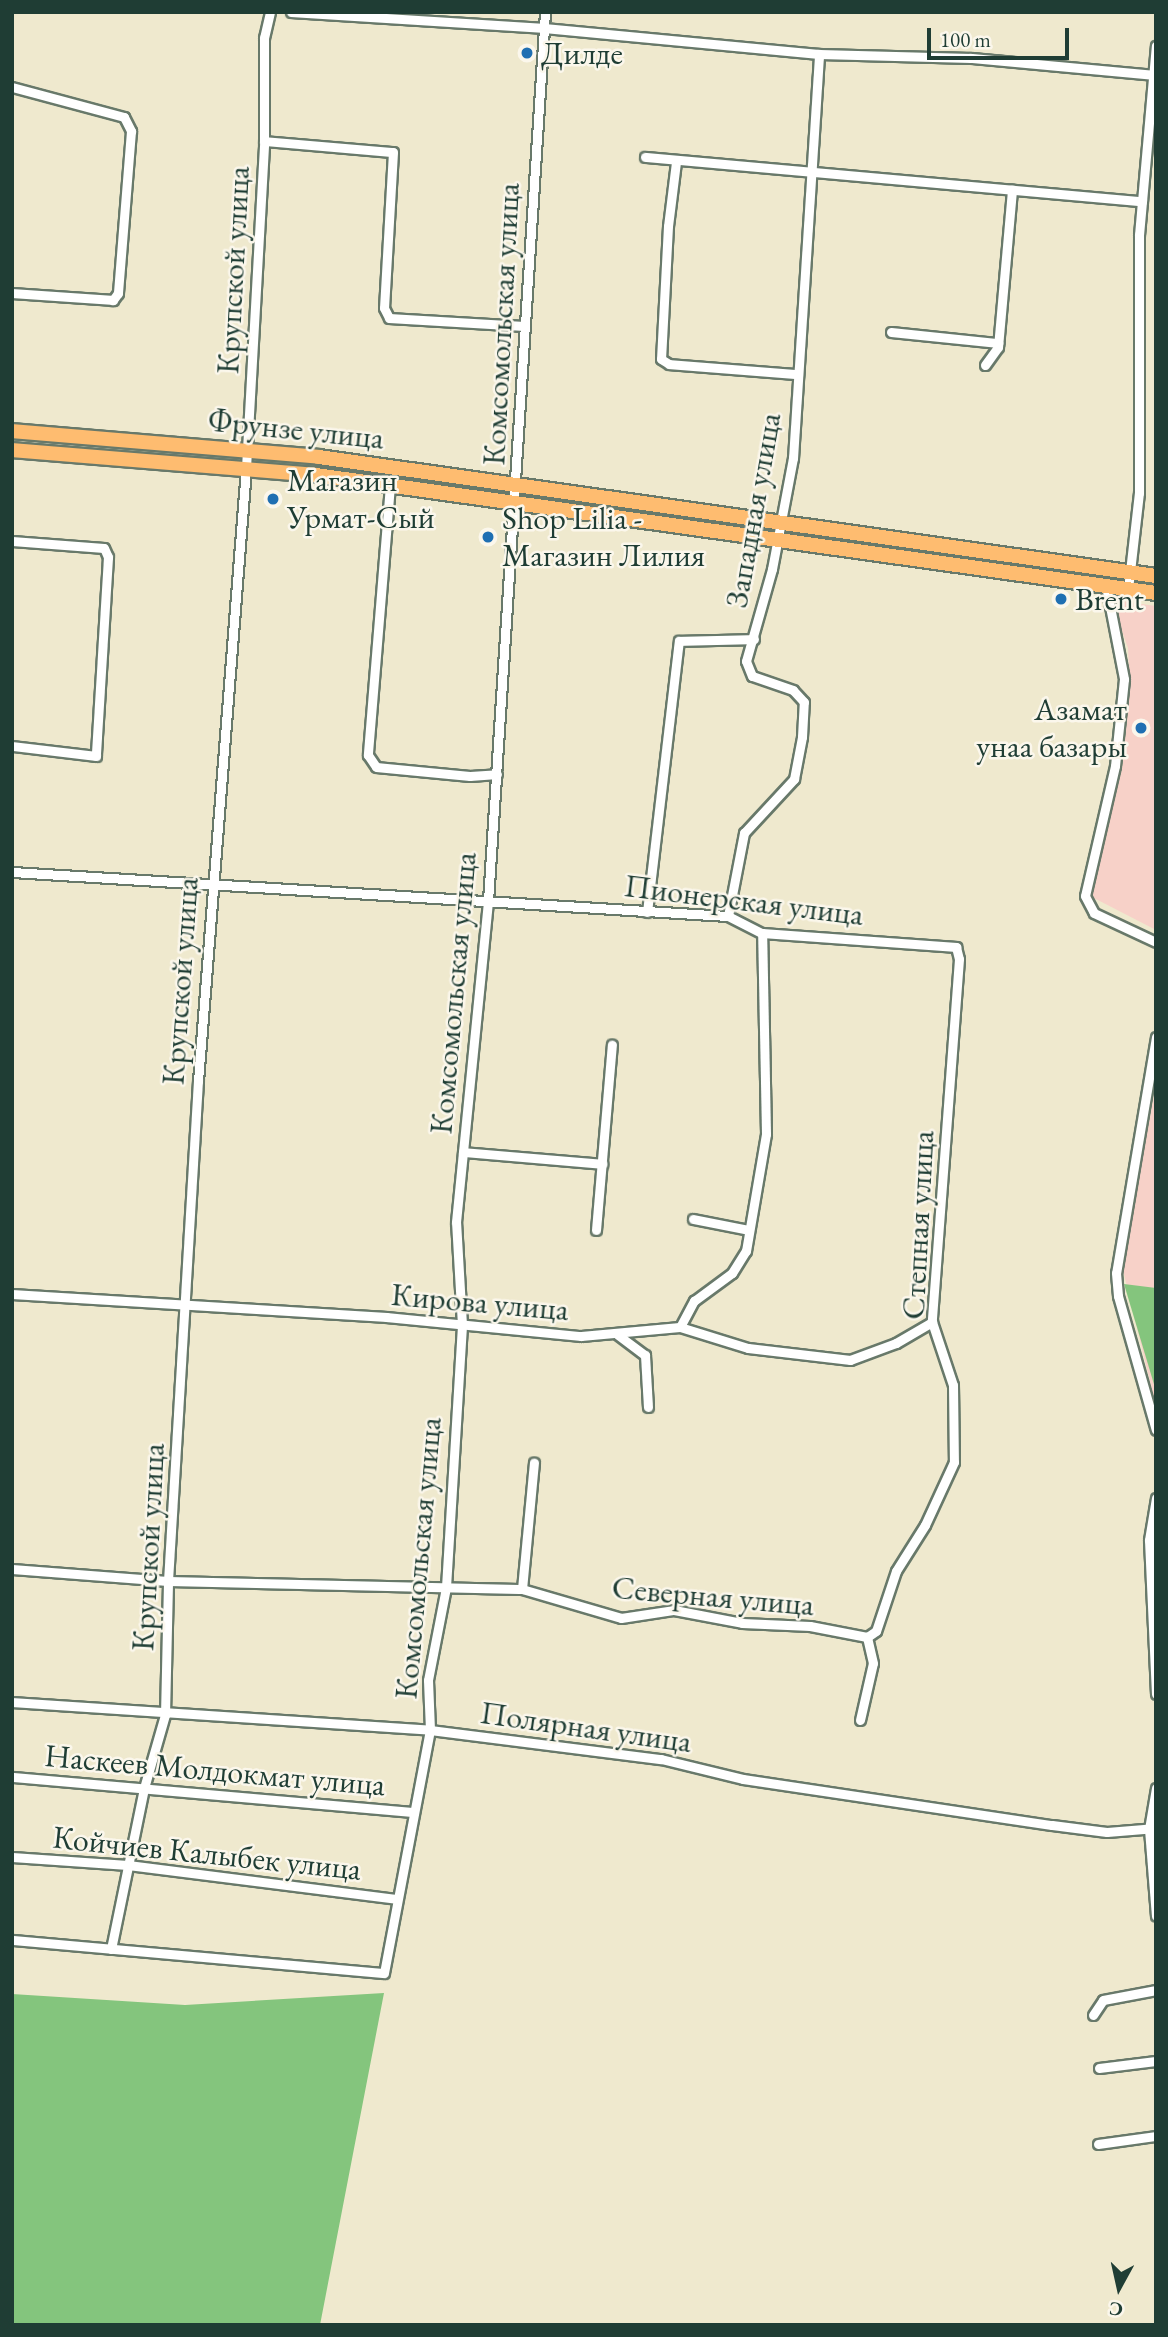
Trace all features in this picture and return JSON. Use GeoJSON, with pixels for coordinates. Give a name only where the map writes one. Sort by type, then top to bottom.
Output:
{"type":"FeatureCollection","features":[{"type":"Feature","properties":{"kind":"main road","name":"Фрунзе улица"},"geometry":{"type":"LineString","coordinates":[[12,432],[248,450],[516,485],[1156,576]]}},
{"type":"Feature","properties":{"kind":"main road","name":"Фрунзе улица"},"geometry":{"type":"LineString","coordinates":[[12,450],[246,468],[390,485],[1156,593]]}},
{"type":"Feature","properties":{"kind":"main road"},"geometry":{"type":"LineString","coordinates":[[1015,573],[1018,556]]}},
{"type":"Feature","properties":{"kind":"street","name":"Крупской улица"},"geometry":{"type":"LineString","coordinates":[[111,1949],[144,1788],[165,1715],[168,1581],[187,1305],[198,1081],[216,885],[211,866],[248,450],[264,141],[264,38],[270,12]]}},
{"type":"Feature","properties":{"kind":"street"},"geometry":{"type":"LineString","coordinates":[[291,12],[544,28],[819,54],[971,58],[1153,75]]}},
{"type":"Feature","properties":{"kind":"street","name":"Комсомольская улица"},"geometry":{"type":"LineString","coordinates":[[111,1949],[384,1973],[430,1730],[428,1680],[446,1587],[462,1325],[456,1222],[488,901],[545,12]]}},
{"type":"Feature","properties":{"kind":"street"},"geometry":{"type":"LineString","coordinates":[[1128,589],[1139,493],[1142,201],[1156,46]]}},
{"type":"Feature","properties":{"kind":"street","name":"Западная улица"},"geometry":{"type":"LineString","coordinates":[[728,916],[744,834],[794,779],[802,737],[804,702],[793,690],[752,676],[746,661],[754,639],[778,540],[793,458],[819,54]]}},
{"type":"Feature","properties":{"kind":"street"},"geometry":{"type":"LineString","coordinates":[[12,87],[124,117],[131,131],[118,293],[113,300],[12,293]]}},
{"type":"Feature","properties":{"kind":"street"},"geometry":{"type":"LineString","coordinates":[[264,141],[393,152],[384,308],[389,318],[524,326]]}},
{"type":"Feature","properties":{"kind":"street"},"geometry":{"type":"LineString","coordinates":[[645,157],[810,174],[1142,201]]}},
{"type":"Feature","properties":{"kind":"street"},"geometry":{"type":"LineString","coordinates":[[676,162],[668,226],[661,359],[669,363],[797,374]]}},
{"type":"Feature","properties":{"kind":"street"},"geometry":{"type":"LineString","coordinates":[[985,365],[995,355],[998,343],[1012,190]]}},
{"type":"Feature","properties":{"kind":"street"},"geometry":{"type":"LineString","coordinates":[[891,332],[998,343]]}},
{"type":"Feature","properties":{"kind":"street"},"geometry":{"type":"LineString","coordinates":[[390,485],[368,755],[376,766],[470,776],[497,774]]}},
{"type":"Feature","properties":{"kind":"street"},"geometry":{"type":"LineString","coordinates":[[12,541],[104,548],[108,557],[96,756],[12,746]]}},
{"type":"Feature","properties":{"kind":"street"},"geometry":{"type":"LineString","coordinates":[[1106,586],[1124,679],[1115,766],[1085,896],[1094,913],[1156,943]]}},
{"type":"Feature","properties":{"kind":"street"},"geometry":{"type":"LineString","coordinates":[[647,912],[679,641],[754,639]]}},
{"type":"Feature","properties":{"kind":"street","name":"Пионерская улица"},"geometry":{"type":"LineString","coordinates":[[12,872],[728,916],[762,933],[946,945],[956,947],[959,959]]}},
{"type":"Feature","properties":{"kind":"street"},"geometry":{"type":"LineString","coordinates":[[680,1327],[694,1301],[732,1273],[746,1251],[766,1134],[762,933]]}},
{"type":"Feature","properties":{"kind":"street","name":"Степная улица"},"geometry":{"type":"LineString","coordinates":[[867,1637],[876,1631],[896,1571],[925,1525],[954,1462],[953,1385],[932,1322],[959,959]]}},
{"type":"Feature","properties":{"kind":"street"},"geometry":{"type":"LineString","coordinates":[[1156,1038],[1116,1273],[1118,1296],[1156,1430]]}},
{"type":"Feature","properties":{"kind":"street"},"geometry":{"type":"LineString","coordinates":[[596,1230],[612,1045]]}},
{"type":"Feature","properties":{"kind":"street"},"geometry":{"type":"LineString","coordinates":[[463,1152],[602,1164]]}},
{"type":"Feature","properties":{"kind":"street"},"geometry":{"type":"LineString","coordinates":[[693,1219],[749,1230]]}},
{"type":"Feature","properties":{"kind":"street","name":"Кирова улица"},"geometry":{"type":"LineString","coordinates":[[12,1294],[618,1335],[680,1327],[748,1348],[850,1360],[897,1343],[932,1322]]}},
{"type":"Feature","properties":{"kind":"street"},"geometry":{"type":"LineString","coordinates":[[618,1335],[645,1354],[648,1407]]}},
{"type":"Feature","properties":{"kind":"street"},"geometry":{"type":"LineString","coordinates":[[522,1589],[534,1463]]}},
{"type":"Feature","properties":{"kind":"street"},"geometry":{"type":"LineString","coordinates":[[1156,1498],[1153,1552],[1156,1694]]}},
{"type":"Feature","properties":{"kind":"street","name":"Северная улица"},"geometry":{"type":"LineString","coordinates":[[12,1569],[168,1581],[522,1589],[621,1618],[674,1610],[867,1637]]}},
{"type":"Feature","properties":{"kind":"street"},"geometry":{"type":"LineString","coordinates":[[860,1720],[873,1663],[867,1637]]}},
{"type":"Feature","properties":{"kind":"street","name":"Полярная улица"},"geometry":{"type":"LineString","coordinates":[[12,1702],[165,1715],[430,1730],[661,1759],[743,1779],[1033,1818],[1052,1825],[1107,1832],[1152,1828]]}},
{"type":"Feature","properties":{"kind":"street","name":"Наскеев Молдокмат улица"},"geometry":{"type":"LineString","coordinates":[[12,1777],[413,1812]]}},
{"type":"Feature","properties":{"kind":"street"},"geometry":{"type":"LineString","coordinates":[[1156,1788],[1152,1828],[1156,1916]]}},
{"type":"Feature","properties":{"kind":"street","name":"Койчиев Калыбек улица"},"geometry":{"type":"LineString","coordinates":[[12,1857],[128,1865],[396,1899]]}},
{"type":"Feature","properties":{"kind":"street"},"geometry":{"type":"LineString","coordinates":[[12,1940],[111,1949]]}},
{"type":"Feature","properties":{"kind":"street"},"geometry":{"type":"LineString","coordinates":[[1093,2015],[1104,2000],[1156,1990]]}},
{"type":"Feature","properties":{"kind":"street"},"geometry":{"type":"LineString","coordinates":[[1099,2068],[1156,2061]]}},
{"type":"Feature","properties":{"kind":"street"},"geometry":{"type":"LineString","coordinates":[[1097,2144],[1156,2136]]}},
{"type":"Feature","properties":{"kind":"shaded area","name":"Азамат унаа базары"},"geometry":{"type":"Polygon","coordinates":[[[1120,601],[1156,606],[1156,930],[1090,896],[1122,768],[1130,689],[1128,648],[1115,611],[1120,601]]]}},
{"type":"Feature","properties":{"kind":"shaded area"},"geometry":{"type":"Polygon","coordinates":[[[1156,1085],[1156,1406],[1122,1266],[1156,1085]]]}},
{"type":"Feature","properties":{"kind":"green space"},"geometry":{"type":"Polygon","coordinates":[[[1124,1284],[1156,1288],[1156,1391],[1124,1284]]]}},
{"type":"Feature","properties":{"kind":"green space"},"geometry":{"type":"Polygon","coordinates":[[[384,1993],[320,2325],[12,2325],[12,1994],[185,2005],[384,1993]]]}},
{"type":"Feature","properties":{"kind":"place","name":"Дилде"},"geometry":{"type":"Point","coordinates":[527,53]}},
{"type":"Feature","properties":{"kind":"place","name":"Магазин Урмат-Сый"},"geometry":{"type":"Point","coordinates":[273,499]}},
{"type":"Feature","properties":{"kind":"place","name":"Shop Lilia - Магазин Лилия"},"geometry":{"type":"Point","coordinates":[488,537]}},
{"type":"Feature","properties":{"kind":"place","name":"Brent"},"geometry":{"type":"Point","coordinates":[1061,599]}},
{"type":"Feature","properties":{"kind":"place","name":"Азамат унаа базары"},"geometry":{"type":"Point","coordinates":[1141,728]}}]}
